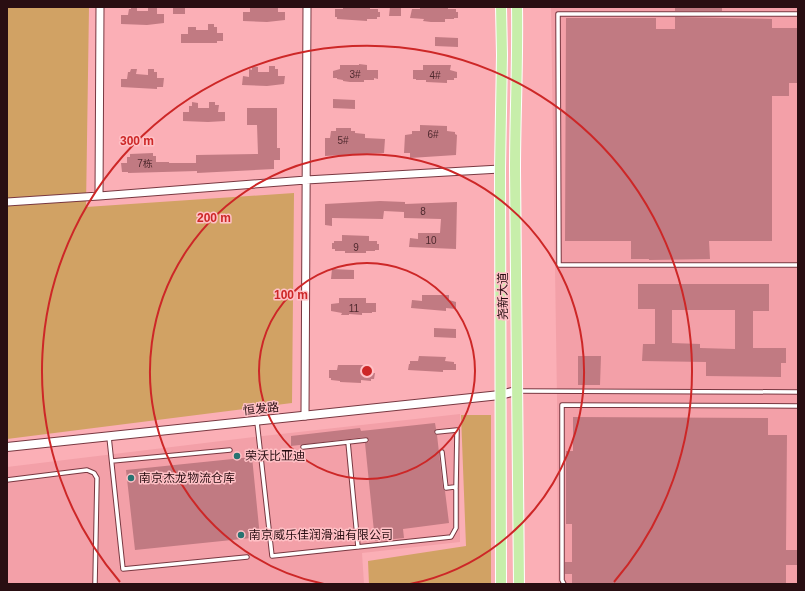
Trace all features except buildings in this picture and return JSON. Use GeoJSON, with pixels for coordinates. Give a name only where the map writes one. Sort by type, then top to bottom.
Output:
{"type":"FeatureCollection","features":[{"type":"Feature","properties":{"kind":"main road","name":"尧新大道"},"geometry":{"type":"LineString","coordinates":[[501,7],[501,584]]}},
{"type":"Feature","properties":{"kind":"main road","name":"尧新大道"},"geometry":{"type":"LineString","coordinates":[[517,7],[518,55],[515,168],[519,584]]}},
{"type":"Feature","properties":{"kind":"street"},"geometry":{"type":"LineString","coordinates":[[99,196],[100,7]]}},
{"type":"Feature","properties":{"kind":"street"},"geometry":{"type":"LineString","coordinates":[[306,416],[307,7]]}},
{"type":"Feature","properties":{"kind":"street"},"geometry":{"type":"LineString","coordinates":[[7,202],[306,180],[500,169]]}},
{"type":"Feature","properties":{"kind":"street","name":"恒发路"},"geometry":{"type":"LineString","coordinates":[[7,447],[257,422],[500,395],[516,391]]}},
{"type":"Feature","properties":{"kind":"lane"},"geometry":{"type":"LineString","coordinates":[[798,14],[558,14],[558,265],[798,265]]}},
{"type":"Feature","properties":{"kind":"lane"},"geometry":{"type":"LineString","coordinates":[[516,391],[798,392]]}},
{"type":"Feature","properties":{"kind":"lane"},"geometry":{"type":"LineString","coordinates":[[564,584],[562,580],[562,404],[798,406]]}},
{"type":"Feature","properties":{"kind":"lane"},"geometry":{"type":"LineString","coordinates":[[257,422],[272,556],[451,537],[456,528],[457,430],[437,432]]}},
{"type":"Feature","properties":{"kind":"lane"},"geometry":{"type":"LineString","coordinates":[[109,437],[123,569],[246,557]]}},
{"type":"Feature","properties":{"kind":"lane"},"geometry":{"type":"LineString","coordinates":[[303,447],[366,440]]}},
{"type":"Feature","properties":{"kind":"lane"},"geometry":{"type":"LineString","coordinates":[[348,442],[358,547]]}},
{"type":"Feature","properties":{"kind":"lane"},"geometry":{"type":"LineString","coordinates":[[112,460],[230,450]]}},
{"type":"Feature","properties":{"kind":"lane"},"geometry":{"type":"LineString","coordinates":[[442,452],[446,488],[454,487],[456,489]]}},
{"type":"Feature","properties":{"kind":"lane"},"geometry":{"type":"LineString","coordinates":[[7,480],[87,470],[94,473],[97,478],[95,584]]}},
{"type":"Feature","properties":{"kind":"shaded area"},"geometry":{"type":"Polygon","coordinates":[[[7,7],[89,7],[86,207],[294,193],[292,403],[7,439],[7,7]]]}},
{"type":"Feature","properties":{"kind":"shaded area"},"geometry":{"type":"Polygon","coordinates":[[[551,7],[798,7],[798,584],[558,584],[557,398],[551,7]]]}},
{"type":"Feature","properties":{"kind":"shaded area"},"geometry":{"type":"Polygon","coordinates":[[[460,414],[460,542],[362,553],[364,584],[7,584],[7,467],[460,414]]]}},
{"type":"Feature","properties":{"kind":"shaded area"},"geometry":{"type":"Polygon","coordinates":[[[461,415],[491,415],[491,584],[369,584],[368,561],[466,546],[461,415]]]}},
{"type":"Feature","properties":{"kind":"place","name":"荣沃比亚迪"},"geometry":{"type":"Point","coordinates":[237,456]}},
{"type":"Feature","properties":{"kind":"place","name":"南京杰龙物流仓库"},"geometry":{"type":"Point","coordinates":[131,478]}},
{"type":"Feature","properties":{"kind":"place","name":"南京威乐佳润滑油有限公司"},"geometry":{"type":"Point","coordinates":[241,535]}}]}
